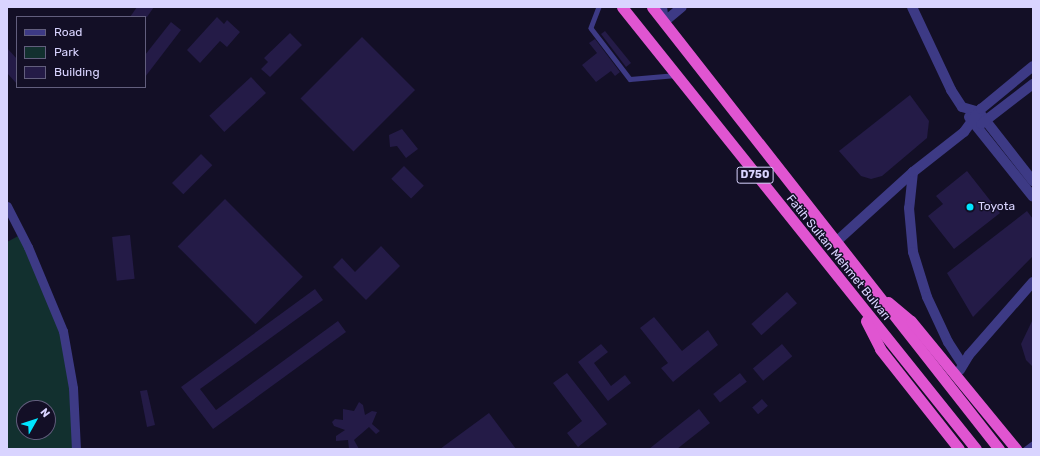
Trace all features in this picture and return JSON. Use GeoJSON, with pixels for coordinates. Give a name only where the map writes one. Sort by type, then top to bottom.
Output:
{"type":"FeatureCollection","features":[{"type":"Feature","properties":{"kind":"highway","name":"Fatih Sultan Mehmet Bulvarı"},"geometry":{"type":"LineString","coordinates":[[622,7],[858,305],[976,449]]}},
{"type":"Feature","properties":{"kind":"highway","name":"Fatih Sultan Mehmet Bulvarı"},"geometry":{"type":"LineString","coordinates":[[652,7],[837,240],[874,290],[999,449]]}},
{"type":"Feature","properties":{"kind":"highway"},"geometry":{"type":"LineString","coordinates":[[874,290],[911,321],[1016,449]]}},
{"type":"Feature","properties":{"kind":"highway"},"geometry":{"type":"LineString","coordinates":[[858,305],[880,349],[959,449]]}},
{"type":"Feature","properties":{"kind":"street"},"geometry":{"type":"LineString","coordinates":[[662,7],[664,22]]}},
{"type":"Feature","properties":{"kind":"street"},"geometry":{"type":"LineString","coordinates":[[664,22],[682,7]]}},
{"type":"Feature","properties":{"kind":"street"},"geometry":{"type":"LineString","coordinates":[[912,7],[951,90],[974,124],[1033,197]]}},
{"type":"Feature","properties":{"kind":"street"},"geometry":{"type":"LineString","coordinates":[[837,240],[913,172],[974,124],[979,112],[1033,66]]}},
{"type":"Feature","properties":{"kind":"street"},"geometry":{"type":"LineString","coordinates":[[974,124],[987,122],[1033,84]]}},
{"type":"Feature","properties":{"kind":"street"},"geometry":{"type":"LineString","coordinates":[[962,107],[979,112],[1033,181]]}},
{"type":"Feature","properties":{"kind":"street"},"geometry":{"type":"LineString","coordinates":[[913,172],[909,208],[913,252],[927,297],[948,342],[963,365]]}},
{"type":"Feature","properties":{"kind":"street"},"geometry":{"type":"LineString","coordinates":[[7,206],[28,246],[63,331],[73,388],[76,449]]}},
{"type":"Feature","properties":{"kind":"street"},"geometry":{"type":"LineString","coordinates":[[956,375],[1033,282]]}},
{"type":"Feature","properties":{"kind":"lane"},"geometry":{"type":"LineString","coordinates":[[598,7],[591,28],[630,79],[676,75]]}},
{"type":"Feature","properties":{"kind":"lane"},"geometry":{"type":"LineString","coordinates":[[1025,449],[1033,443]]}},
{"type":"Feature","properties":{"kind":"green space"},"geometry":{"type":"Polygon","coordinates":[[[22,234],[63,331],[76,449],[7,449],[7,242],[22,234]]]}},
{"type":"Feature","properties":{"kind":"building"},"geometry":{"type":"Polygon","coordinates":[[[137,7],[154,7],[147,17],[131,16],[137,7]]]}},
{"type":"Feature","properties":{"kind":"building"},"geometry":{"type":"Polygon","coordinates":[[[217,17],[224,24],[227,20],[240,32],[227,47],[220,41],[200,63],[187,50],[217,17]]]}},
{"type":"Feature","properties":{"kind":"building"},"geometry":{"type":"Polygon","coordinates":[[[171,22],[181,30],[146,76],[146,54],[171,22]]]}},
{"type":"Feature","properties":{"kind":"building"},"geometry":{"type":"Polygon","coordinates":[[[605,31],[631,63],[626,67],[601,34],[605,31]]]}},
{"type":"Feature","properties":{"kind":"building"},"geometry":{"type":"Polygon","coordinates":[[[290,33],[302,45],[270,77],[261,69],[268,62],[264,58],[290,33]]]}},
{"type":"Feature","properties":{"kind":"building"},"geometry":{"type":"Polygon","coordinates":[[[362,37],[415,90],[354,152],[300,99],[362,37]]]}},
{"type":"Feature","properties":{"kind":"building"},"geometry":{"type":"Polygon","coordinates":[[[595,39],[620,72],[615,76],[611,71],[596,82],[582,65],[597,53],[589,43],[595,39]]]}},
{"type":"Feature","properties":{"kind":"building"},"geometry":{"type":"Polygon","coordinates":[[[7,48],[16,58],[16,83],[7,73],[7,48]]]}},
{"type":"Feature","properties":{"kind":"building"},"geometry":{"type":"Polygon","coordinates":[[[251,77],[266,93],[224,132],[209,116],[251,77]]]}},
{"type":"Feature","properties":{"kind":"building"},"geometry":{"type":"Polygon","coordinates":[[[910,95],[929,121],[927,138],[882,176],[871,179],[861,176],[839,151],[910,95]]]}},
{"type":"Feature","properties":{"kind":"building"},"geometry":{"type":"Polygon","coordinates":[[[402,129],[418,149],[406,158],[397,146],[390,147],[389,135],[402,129]]]}},
{"type":"Feature","properties":{"kind":"building"},"geometry":{"type":"Polygon","coordinates":[[[201,154],[212,165],[183,194],[172,183],[201,154]]]}},
{"type":"Feature","properties":{"kind":"building"},"geometry":{"type":"Polygon","coordinates":[[[404,166],[424,186],[411,199],[391,179],[404,166]]]}},
{"type":"Feature","properties":{"kind":"building"},"geometry":{"type":"Polygon","coordinates":[[[967,171],[1000,213],[954,249],[928,216],[943,204],[936,196],[967,171]]]}},
{"type":"Feature","properties":{"kind":"building"},"geometry":{"type":"Polygon","coordinates":[[[225,199],[303,277],[255,324],[178,246],[225,199]]]}},
{"type":"Feature","properties":{"kind":"building"},"geometry":{"type":"Polygon","coordinates":[[[1027,211],[1033,219],[1033,256],[973,317],[947,273],[1027,211]]]}},
{"type":"Feature","properties":{"kind":"building"},"geometry":{"type":"Polygon","coordinates":[[[130,235],[135,279],[117,281],[112,237],[130,235]]]}},
{"type":"Feature","properties":{"kind":"building"},"geometry":{"type":"Polygon","coordinates":[[[381,246],[400,266],[366,300],[333,267],[342,258],[355,272],[381,246]]]}},
{"type":"Feature","properties":{"kind":"building"},"geometry":{"type":"Polygon","coordinates":[[[315,289],[323,300],[200,389],[216,410],[338,321],[346,332],[213,429],[181,387],[315,289]]]}},
{"type":"Feature","properties":{"kind":"building"},"geometry":{"type":"Polygon","coordinates":[[[787,292],[797,303],[761,335],[751,324],[787,292]]]}},
{"type":"Feature","properties":{"kind":"building"},"geometry":{"type":"Polygon","coordinates":[[[654,317],[682,351],[708,330],[718,345],[673,382],[661,368],[668,363],[640,328],[654,317]]]}},
{"type":"Feature","properties":{"kind":"building"},"geometry":{"type":"Polygon","coordinates":[[[1033,319],[1033,367],[1026,360],[1021,344],[1033,319]]]}},
{"type":"Feature","properties":{"kind":"building"},"geometry":{"type":"Polygon","coordinates":[[[601,344],[608,352],[594,363],[611,386],[625,375],[631,383],[608,401],[578,362],[601,344]]]}},
{"type":"Feature","properties":{"kind":"building"},"geometry":{"type":"Polygon","coordinates":[[[782,344],[792,356],[763,381],[753,368],[782,344]]]}},
{"type":"Feature","properties":{"kind":"building"},"geometry":{"type":"Polygon","coordinates":[[[567,373],[607,424],[578,447],[567,433],[582,421],[553,383],[567,373]]]}},
{"type":"Feature","properties":{"kind":"building"},"geometry":{"type":"Polygon","coordinates":[[[740,373],[747,382],[720,403],[713,394],[740,373]]]}},
{"type":"Feature","properties":{"kind":"building"},"geometry":{"type":"Polygon","coordinates":[[[147,390],[155,425],[147,427],[140,391],[147,390]]]}},
{"type":"Feature","properties":{"kind":"building"},"geometry":{"type":"Polygon","coordinates":[[[762,399],[768,406],[758,414],[752,408],[762,399]]]}},
{"type":"Feature","properties":{"kind":"building"},"geometry":{"type":"Polygon","coordinates":[[[359,402],[363,405],[365,415],[372,411],[377,412],[372,424],[380,431],[376,434],[369,427],[354,440],[359,449],[349,449],[348,440],[336,441],[336,436],[345,430],[334,426],[332,422],[335,419],[343,420],[343,409],[354,411],[359,402]]]}},
{"type":"Feature","properties":{"kind":"building"},"geometry":{"type":"Polygon","coordinates":[[[699,409],[710,423],[677,449],[649,449],[699,409]]]}},
{"type":"Feature","properties":{"kind":"building"},"geometry":{"type":"Polygon","coordinates":[[[489,413],[516,449],[440,449],[489,413]]]}},
{"type":"Feature","properties":{"kind":"place","name":"Toyota"},"geometry":{"type":"Point","coordinates":[970,207]}}]}
